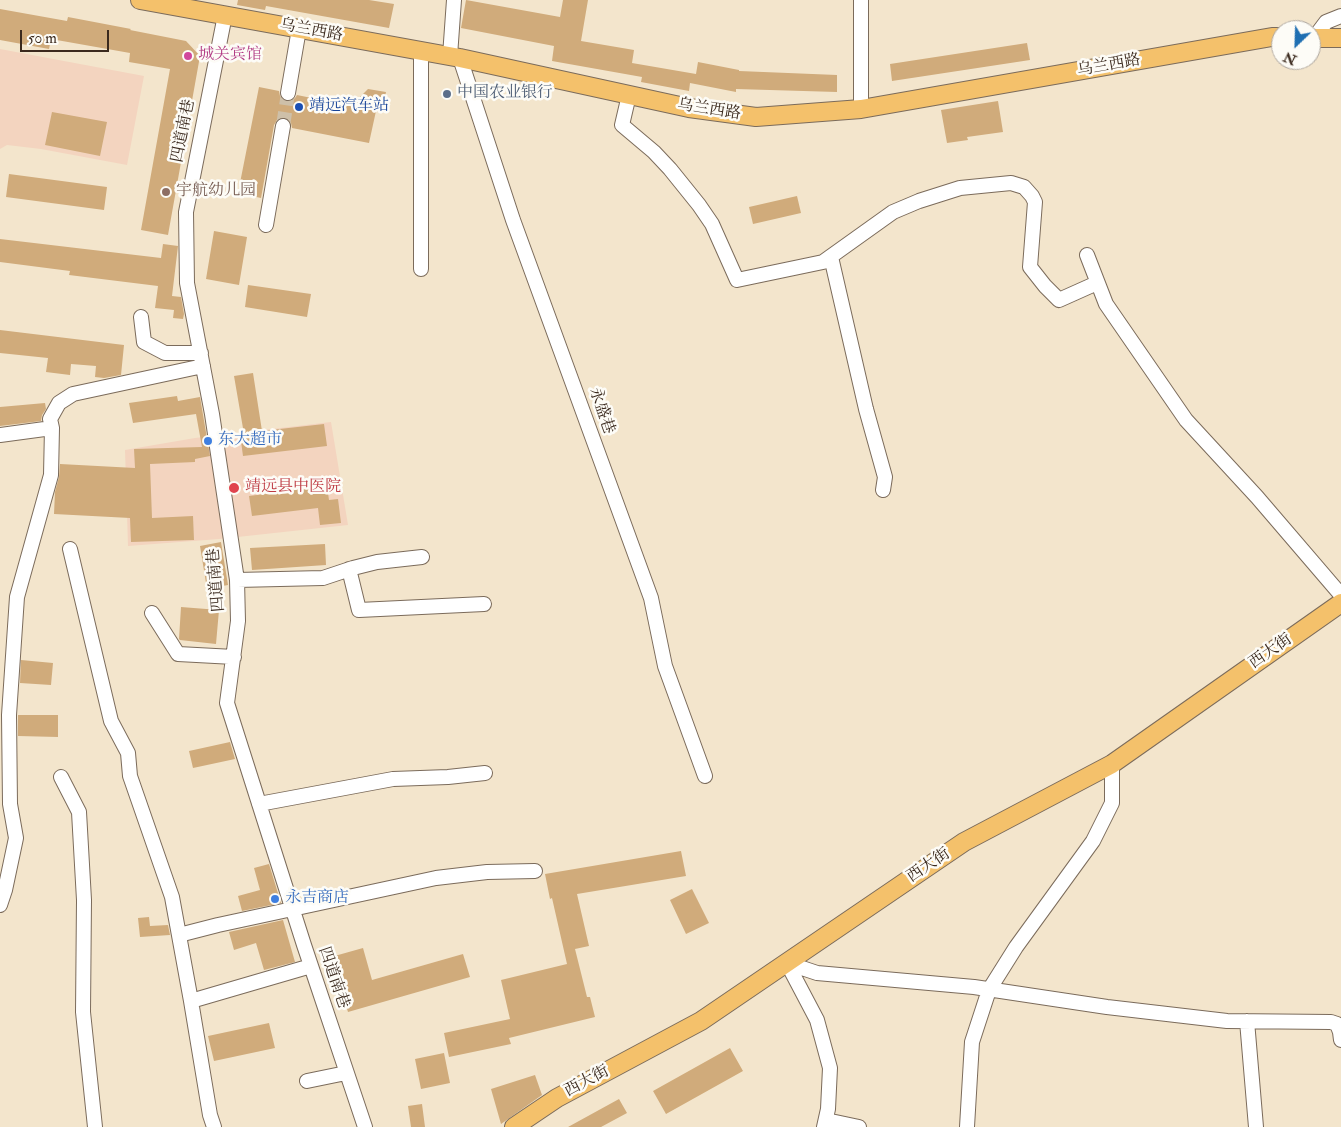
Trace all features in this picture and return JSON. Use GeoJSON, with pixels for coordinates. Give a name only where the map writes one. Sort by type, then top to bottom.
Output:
{"type":"FeatureCollection","features":[{"type":"Feature","properties":{"kind":"main road","name":"乌兰西路"},"geometry":{"type":"LineString","coordinates":[[140,0],[164,2],[224,15],[455,57],[689,108],[756,117],[861,109],[1271,37]]}},
{"type":"Feature","properties":{"kind":"main road"},"geometry":{"type":"LineString","coordinates":[[1321,38],[1341,38]]}},
{"type":"Feature","properties":{"kind":"main road","name":"西大街"},"geometry":{"type":"LineString","coordinates":[[514,1127],[557,1098],[701,1021],[964,842],[1112,764],[1341,603]]}},
{"type":"Feature","properties":{"kind":"street","name":"永盛巷"},"geometry":{"type":"LineString","coordinates":[[454,0],[455,57],[651,598],[665,666],[705,776]]}},
{"type":"Feature","properties":{"kind":"street"},"geometry":{"type":"LineString","coordinates":[[861,0],[861,109]]}},
{"type":"Feature","properties":{"kind":"street","name":"四道南巷"},"geometry":{"type":"LineString","coordinates":[[224,15],[186,212],[188,284],[212,414],[236,580],[238,621],[227,703],[364,1127]]}},
{"type":"Feature","properties":{"kind":"street"},"geometry":{"type":"LineString","coordinates":[[1321,28],[1326,22],[1341,16]]}},
{"type":"Feature","properties":{"kind":"street"},"geometry":{"type":"LineString","coordinates":[[288,93],[299,29]]}},
{"type":"Feature","properties":{"kind":"street"},"geometry":{"type":"LineString","coordinates":[[421,51],[421,269]]}},
{"type":"Feature","properties":{"kind":"street"},"geometry":{"type":"LineString","coordinates":[[629,95],[622,125],[665,163],[699,204],[712,224],[737,280],[823,262],[893,212],[919,201],[960,188],[1011,182],[1024,187],[1032,196],[1034,202],[1030,268],[1045,286],[1059,300],[1097,283]]}},
{"type":"Feature","properties":{"kind":"street"},"geometry":{"type":"LineString","coordinates":[[266,225],[282,126]]}},
{"type":"Feature","properties":{"kind":"street"},"geometry":{"type":"LineString","coordinates":[[1087,255],[1106,304],[1186,420],[1257,497],[1341,595]]}},
{"type":"Feature","properties":{"kind":"street"},"geometry":{"type":"LineString","coordinates":[[832,257],[866,409],[885,477],[883,490]]}},
{"type":"Feature","properties":{"kind":"street"},"geometry":{"type":"LineString","coordinates":[[141,317],[144,342],[165,353],[202,359]]}},
{"type":"Feature","properties":{"kind":"street"},"geometry":{"type":"LineString","coordinates":[[0,905],[16,838],[10,804],[9,715],[17,597],[51,475],[52,428],[50,419],[59,403],[73,394],[202,359]]}},
{"type":"Feature","properties":{"kind":"street"},"geometry":{"type":"LineString","coordinates":[[0,435],[52,428]]}},
{"type":"Feature","properties":{"kind":"street"},"geometry":{"type":"LineString","coordinates":[[70,549],[111,721],[128,754],[130,776],[172,897],[210,1116],[214,1127]]}},
{"type":"Feature","properties":{"kind":"street"},"geometry":{"type":"LineString","coordinates":[[236,580],[324,578],[377,562],[422,557]]}},
{"type":"Feature","properties":{"kind":"street"},"geometry":{"type":"LineString","coordinates":[[349,569],[359,610],[484,604]]}},
{"type":"Feature","properties":{"kind":"street"},"geometry":{"type":"LineString","coordinates":[[152,613],[178,654],[234,657]]}},
{"type":"Feature","properties":{"kind":"street"},"geometry":{"type":"LineString","coordinates":[[967,1127],[972,1042],[989,990],[1016,947],[1093,841],[1112,804],[1112,764]]}},
{"type":"Feature","properties":{"kind":"street"},"geometry":{"type":"LineString","coordinates":[[259,804],[393,779],[448,777],[485,773]]}},
{"type":"Feature","properties":{"kind":"street"},"geometry":{"type":"LineString","coordinates":[[61,776],[79,812],[84,900],[83,1012],[95,1127]]}},
{"type":"Feature","properties":{"kind":"street"},"geometry":{"type":"LineString","coordinates":[[179,935],[436,878],[487,872],[535,871]]}},
{"type":"Feature","properties":{"kind":"street"},"geometry":{"type":"LineString","coordinates":[[786,963],[817,973],[989,990],[1107,1007],[1227,1021],[1330,1022],[1337,1024],[1341,1040]]}},
{"type":"Feature","properties":{"kind":"street"},"geometry":{"type":"LineString","coordinates":[[786,963],[817,1020],[830,1068],[828,1109],[825,1124],[859,1127]]}},
{"type":"Feature","properties":{"kind":"street"},"geometry":{"type":"LineString","coordinates":[[191,1001],[311,966]]}},
{"type":"Feature","properties":{"kind":"street"},"geometry":{"type":"LineString","coordinates":[[1247,1021],[1256,1127]]}},
{"type":"Feature","properties":{"kind":"street"},"geometry":{"type":"LineString","coordinates":[[307,1081],[346,1073]]}},
{"type":"Feature","properties":{"kind":"shaded area"},"geometry":{"type":"Polygon","coordinates":[[[0,49],[144,76],[127,165],[41,149],[7,145],[0,149],[0,49]]]}},
{"type":"Feature","properties":{"kind":"shaded area","name":"靖远县中医院"},"geometry":{"type":"Polygon","coordinates":[[[331,422],[348,525],[219,539],[128,546],[125,450],[195,438],[331,422]]]}},
{"type":"Feature","properties":{"kind":"building"},"geometry":{"type":"Polygon","coordinates":[[[238,0],[369,0],[394,4],[389,28],[266,6],[265,10],[237,5],[238,0]]]}},
{"type":"Feature","properties":{"kind":"building"},"geometry":{"type":"Polygon","coordinates":[[[466,0],[560,17],[563,0],[588,0],[581,41],[634,50],[632,63],[696,74],[698,62],[739,71],[837,75],[837,92],[736,89],[736,92],[690,83],[689,91],[641,82],[642,77],[552,61],[554,46],[461,28],[466,0]]]}},
{"type":"Feature","properties":{"kind":"building"},"geometry":{"type":"Polygon","coordinates":[[[0,9],[67,21],[68,17],[186,41],[200,56],[168,235],[141,230],[170,69],[129,62],[130,53],[51,39],[49,49],[0,40],[0,9]]]}},
{"type":"Feature","properties":{"kind":"building"},"geometry":{"type":"Polygon","coordinates":[[[1027,43],[1030,60],[892,81],[890,64],[1027,43]]]}},
{"type":"Feature","properties":{"kind":"building"},"geometry":{"type":"Polygon","coordinates":[[[259,87],[279,91],[280,96],[286,101],[291,101],[297,95],[351,106],[368,89],[386,92],[382,112],[376,111],[369,143],[292,128],[291,123],[285,118],[277,120],[274,125],[261,198],[238,193],[259,87]]]}},
{"type":"Feature","properties":{"kind":"building"},"geometry":{"type":"Polygon","coordinates":[[[998,101],[1003,132],[967,137],[968,140],[947,143],[941,110],[998,101]]]}},
{"type":"Feature","properties":{"kind":"building"},"geometry":{"type":"Polygon","coordinates":[[[52,112],[107,122],[100,156],[45,145],[52,112]]]}},
{"type":"Feature","properties":{"kind":"building"},"geometry":{"type":"Polygon","coordinates":[[[9,174],[107,187],[104,210],[6,197],[9,174]]]}},
{"type":"Feature","properties":{"kind":"building"},"geometry":{"type":"Polygon","coordinates":[[[797,196],[801,213],[753,224],[749,207],[797,196]]]}},
{"type":"Feature","properties":{"kind":"building"},"geometry":{"type":"Polygon","coordinates":[[[214,231],[247,237],[239,285],[206,279],[214,231]]]}},
{"type":"Feature","properties":{"kind":"building"},"geometry":{"type":"Polygon","coordinates":[[[0,239],[161,258],[163,244],[178,246],[172,296],[181,297],[183,319],[173,318],[174,310],[155,308],[158,286],[69,275],[70,271],[0,262],[0,239]]]}},
{"type":"Feature","properties":{"kind":"building"},"geometry":{"type":"Polygon","coordinates":[[[248,285],[311,294],[307,317],[245,307],[248,285]]]}},
{"type":"Feature","properties":{"kind":"building"},"geometry":{"type":"Polygon","coordinates":[[[0,330],[124,345],[121,375],[104,378],[95,377],[96,366],[71,364],[70,375],[46,372],[48,358],[0,353],[0,330]]]}},
{"type":"Feature","properties":{"kind":"building"},"geometry":{"type":"Polygon","coordinates":[[[253,373],[262,431],[324,424],[327,446],[243,456],[240,434],[244,434],[234,376],[253,373]]]}},
{"type":"Feature","properties":{"kind":"building"},"geometry":{"type":"Polygon","coordinates":[[[177,396],[178,401],[200,397],[210,456],[195,459],[195,462],[150,464],[152,518],[193,516],[194,540],[131,542],[130,518],[54,514],[55,492],[60,464],[135,468],[134,449],[202,447],[196,414],[133,423],[129,403],[177,396]]]}},
{"type":"Feature","properties":{"kind":"building"},"geometry":{"type":"Polygon","coordinates":[[[45,403],[46,409],[41,421],[0,426],[0,407],[45,403]]]}},
{"type":"Feature","properties":{"kind":"building"},"geometry":{"type":"Polygon","coordinates":[[[327,486],[329,500],[338,499],[341,523],[320,525],[318,508],[252,516],[249,496],[327,486]]]}},
{"type":"Feature","properties":{"kind":"building"},"geometry":{"type":"Polygon","coordinates":[[[221,542],[228,585],[207,589],[200,546],[221,542]]]}},
{"type":"Feature","properties":{"kind":"building"},"geometry":{"type":"Polygon","coordinates":[[[325,544],[326,565],[252,570],[250,548],[325,544]]]}},
{"type":"Feature","properties":{"kind":"building"},"geometry":{"type":"Polygon","coordinates":[[[181,607],[219,610],[216,644],[179,639],[181,607]]]}},
{"type":"Feature","properties":{"kind":"building"},"geometry":{"type":"Polygon","coordinates":[[[21,660],[53,663],[51,685],[20,683],[21,660]]]}},
{"type":"Feature","properties":{"kind":"building"},"geometry":{"type":"Polygon","coordinates":[[[18,715],[58,715],[58,737],[18,736],[18,715]]]}},
{"type":"Feature","properties":{"kind":"building"},"geometry":{"type":"Polygon","coordinates":[[[230,742],[235,759],[193,768],[189,751],[230,742]]]}},
{"type":"Feature","properties":{"kind":"building"},"geometry":{"type":"Polygon","coordinates":[[[681,851],[686,876],[577,894],[589,946],[575,949],[587,997],[590,997],[595,1017],[509,1038],[511,1044],[449,1057],[444,1033],[510,1019],[501,980],[567,964],[545,874],[681,851]]]}},
{"type":"Feature","properties":{"kind":"building"},"geometry":{"type":"Polygon","coordinates":[[[269,864],[281,903],[242,911],[238,896],[260,890],[254,868],[269,864]]]}},
{"type":"Feature","properties":{"kind":"building"},"geometry":{"type":"Polygon","coordinates":[[[692,889],[709,923],[686,934],[670,900],[692,889]]]}},
{"type":"Feature","properties":{"kind":"building"},"geometry":{"type":"Polygon","coordinates":[[[149,917],[150,926],[168,925],[170,935],[140,937],[138,918],[149,917]]]}},
{"type":"Feature","properties":{"kind":"building"},"geometry":{"type":"Polygon","coordinates":[[[283,920],[295,962],[264,970],[256,943],[234,950],[229,932],[283,920]]]}},
{"type":"Feature","properties":{"kind":"building"},"geometry":{"type":"Polygon","coordinates":[[[363,948],[372,980],[463,954],[470,977],[348,1012],[331,957],[363,948]]]}},
{"type":"Feature","properties":{"kind":"building"},"geometry":{"type":"Polygon","coordinates":[[[269,1023],[275,1048],[214,1061],[208,1036],[269,1023]]]}},
{"type":"Feature","properties":{"kind":"building"},"geometry":{"type":"Polygon","coordinates":[[[730,1048],[743,1071],[666,1114],[653,1091],[730,1048]]]}},
{"type":"Feature","properties":{"kind":"building"},"geometry":{"type":"Polygon","coordinates":[[[444,1053],[450,1083],[421,1089],[415,1059],[444,1053]]]}},
{"type":"Feature","properties":{"kind":"building"},"geometry":{"type":"Polygon","coordinates":[[[535,1075],[542,1095],[501,1124],[491,1089],[535,1075]]]}},
{"type":"Feature","properties":{"kind":"building"},"geometry":{"type":"Polygon","coordinates":[[[619,1099],[627,1113],[601,1127],[568,1127],[619,1099]]]}},
{"type":"Feature","properties":{"kind":"building"},"geometry":{"type":"Polygon","coordinates":[[[422,1104],[425,1127],[411,1127],[408,1106],[422,1104]]]}},
{"type":"Feature","properties":{"kind":"tunnel"},"geometry":{"type":"LineString","coordinates":[[283,126],[288,93]]}},
{"type":"Feature","properties":{"kind":"place","name":"城关宾馆"},"geometry":{"type":"Point","coordinates":[188,56]}},
{"type":"Feature","properties":{"kind":"place","name":"中国农业银行"},"geometry":{"type":"Point","coordinates":[447,94]}},
{"type":"Feature","properties":{"kind":"place","name":"靖远汽车站"},"geometry":{"type":"Point","coordinates":[299,107]}},
{"type":"Feature","properties":{"kind":"place","name":"宇航幼儿园"},"geometry":{"type":"Point","coordinates":[166,192]}},
{"type":"Feature","properties":{"kind":"place","name":"东大超市"},"geometry":{"type":"Point","coordinates":[208,441]}},
{"type":"Feature","properties":{"kind":"place","name":"靖远县中医院"},"geometry":{"type":"Point","coordinates":[234,488]}},
{"type":"Feature","properties":{"kind":"place","name":"永吉商店"},"geometry":{"type":"Point","coordinates":[275,899]}}]}
